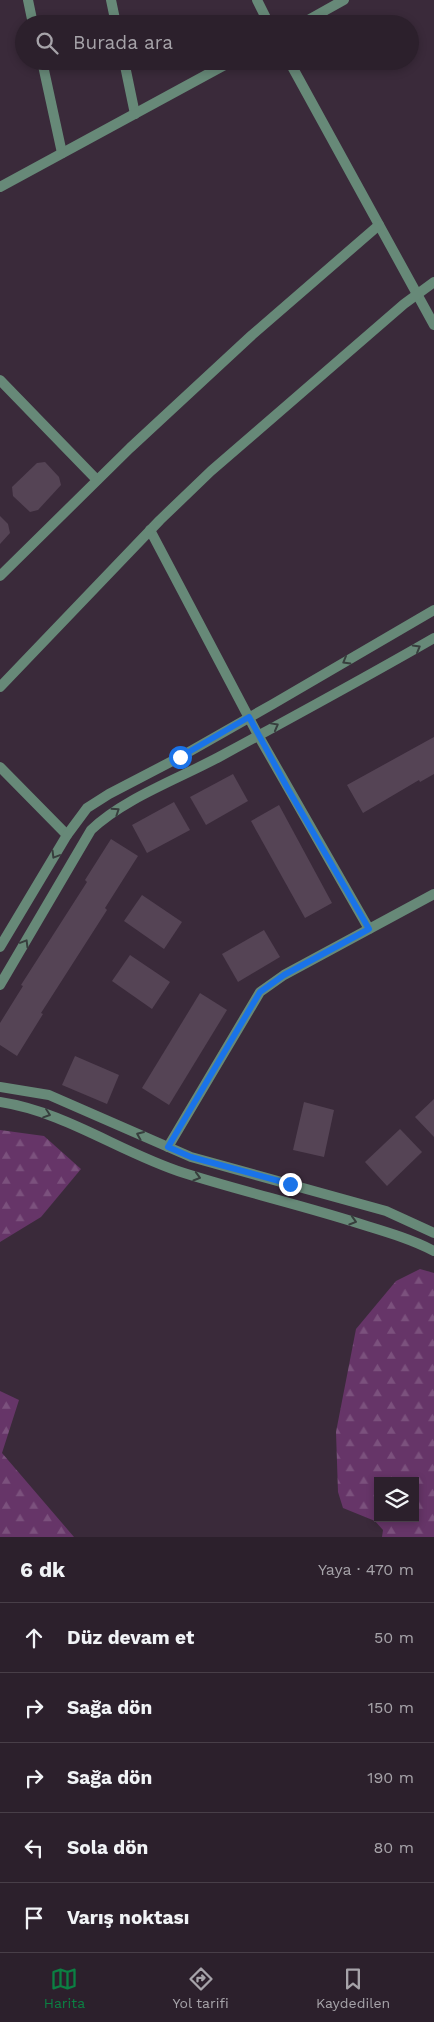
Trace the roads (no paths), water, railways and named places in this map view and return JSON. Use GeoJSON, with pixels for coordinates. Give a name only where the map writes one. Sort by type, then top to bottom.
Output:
{"type":"FeatureCollection","features":[{"type":"Feature","properties":{"kind":"street"},"geometry":{"type":"LineString","coordinates":[[28,0],[31,15]]}},
{"type":"Feature","properties":{"kind":"street"},"geometry":{"type":"LineString","coordinates":[[111,0],[114,15]]}},
{"type":"Feature","properties":{"kind":"street"},"geometry":{"type":"LineString","coordinates":[[257,0],[264,15]]}},
{"type":"Feature","properties":{"kind":"street"},"geometry":{"type":"LineString","coordinates":[[317,15],[344,0]]}},
{"type":"Feature","properties":{"kind":"street"},"geometry":{"type":"LineString","coordinates":[[44,70],[62,153]]}},
{"type":"Feature","properties":{"kind":"street"},"geometry":{"type":"LineString","coordinates":[[126,70],[136,114]]}},
{"type":"Feature","properties":{"kind":"street"},"geometry":{"type":"LineString","coordinates":[[0,187],[216,70]]}},
{"type":"Feature","properties":{"kind":"street"},"geometry":{"type":"LineString","coordinates":[[294,70],[434,325]]}},
{"type":"Feature","properties":{"kind":"street"},"geometry":{"type":"LineString","coordinates":[[0,576],[130,448],[252,335],[379,225]]}},
{"type":"Feature","properties":{"kind":"street"},"geometry":{"type":"LineString","coordinates":[[0,687],[150,530],[211,471],[417,294],[434,282]]}},
{"type":"Feature","properties":{"kind":"street"},"geometry":{"type":"LineString","coordinates":[[0,380],[97,480]]}},
{"type":"Feature","properties":{"kind":"street"},"geometry":{"type":"LineString","coordinates":[[150,530],[258,735],[369,929]]}},
{"type":"Feature","properties":{"kind":"street"},"geometry":{"type":"LineString","coordinates":[[0,947],[67,835],[87,808],[434,610]]}},
{"type":"Feature","properties":{"kind":"street"},"geometry":{"type":"LineString","coordinates":[[0,985],[91,830],[99,823],[123,806],[258,735],[434,638]]}},
{"type":"Feature","properties":{"kind":"street"},"geometry":{"type":"LineString","coordinates":[[0,766],[67,835]]}},
{"type":"Feature","properties":{"kind":"street"},"geometry":{"type":"LineString","coordinates":[[168,1147],[260,992],[284,975],[434,894]]}},
{"type":"Feature","properties":{"kind":"street"},"geometry":{"type":"LineString","coordinates":[[0,1086],[49,1096],[191,1157],[386,1211],[434,1233]]}},
{"type":"Feature","properties":{"kind":"street"},"geometry":{"type":"LineString","coordinates":[[0,1102],[49,1114],[182,1172],[355,1222],[419,1243],[434,1251]]}}]}
